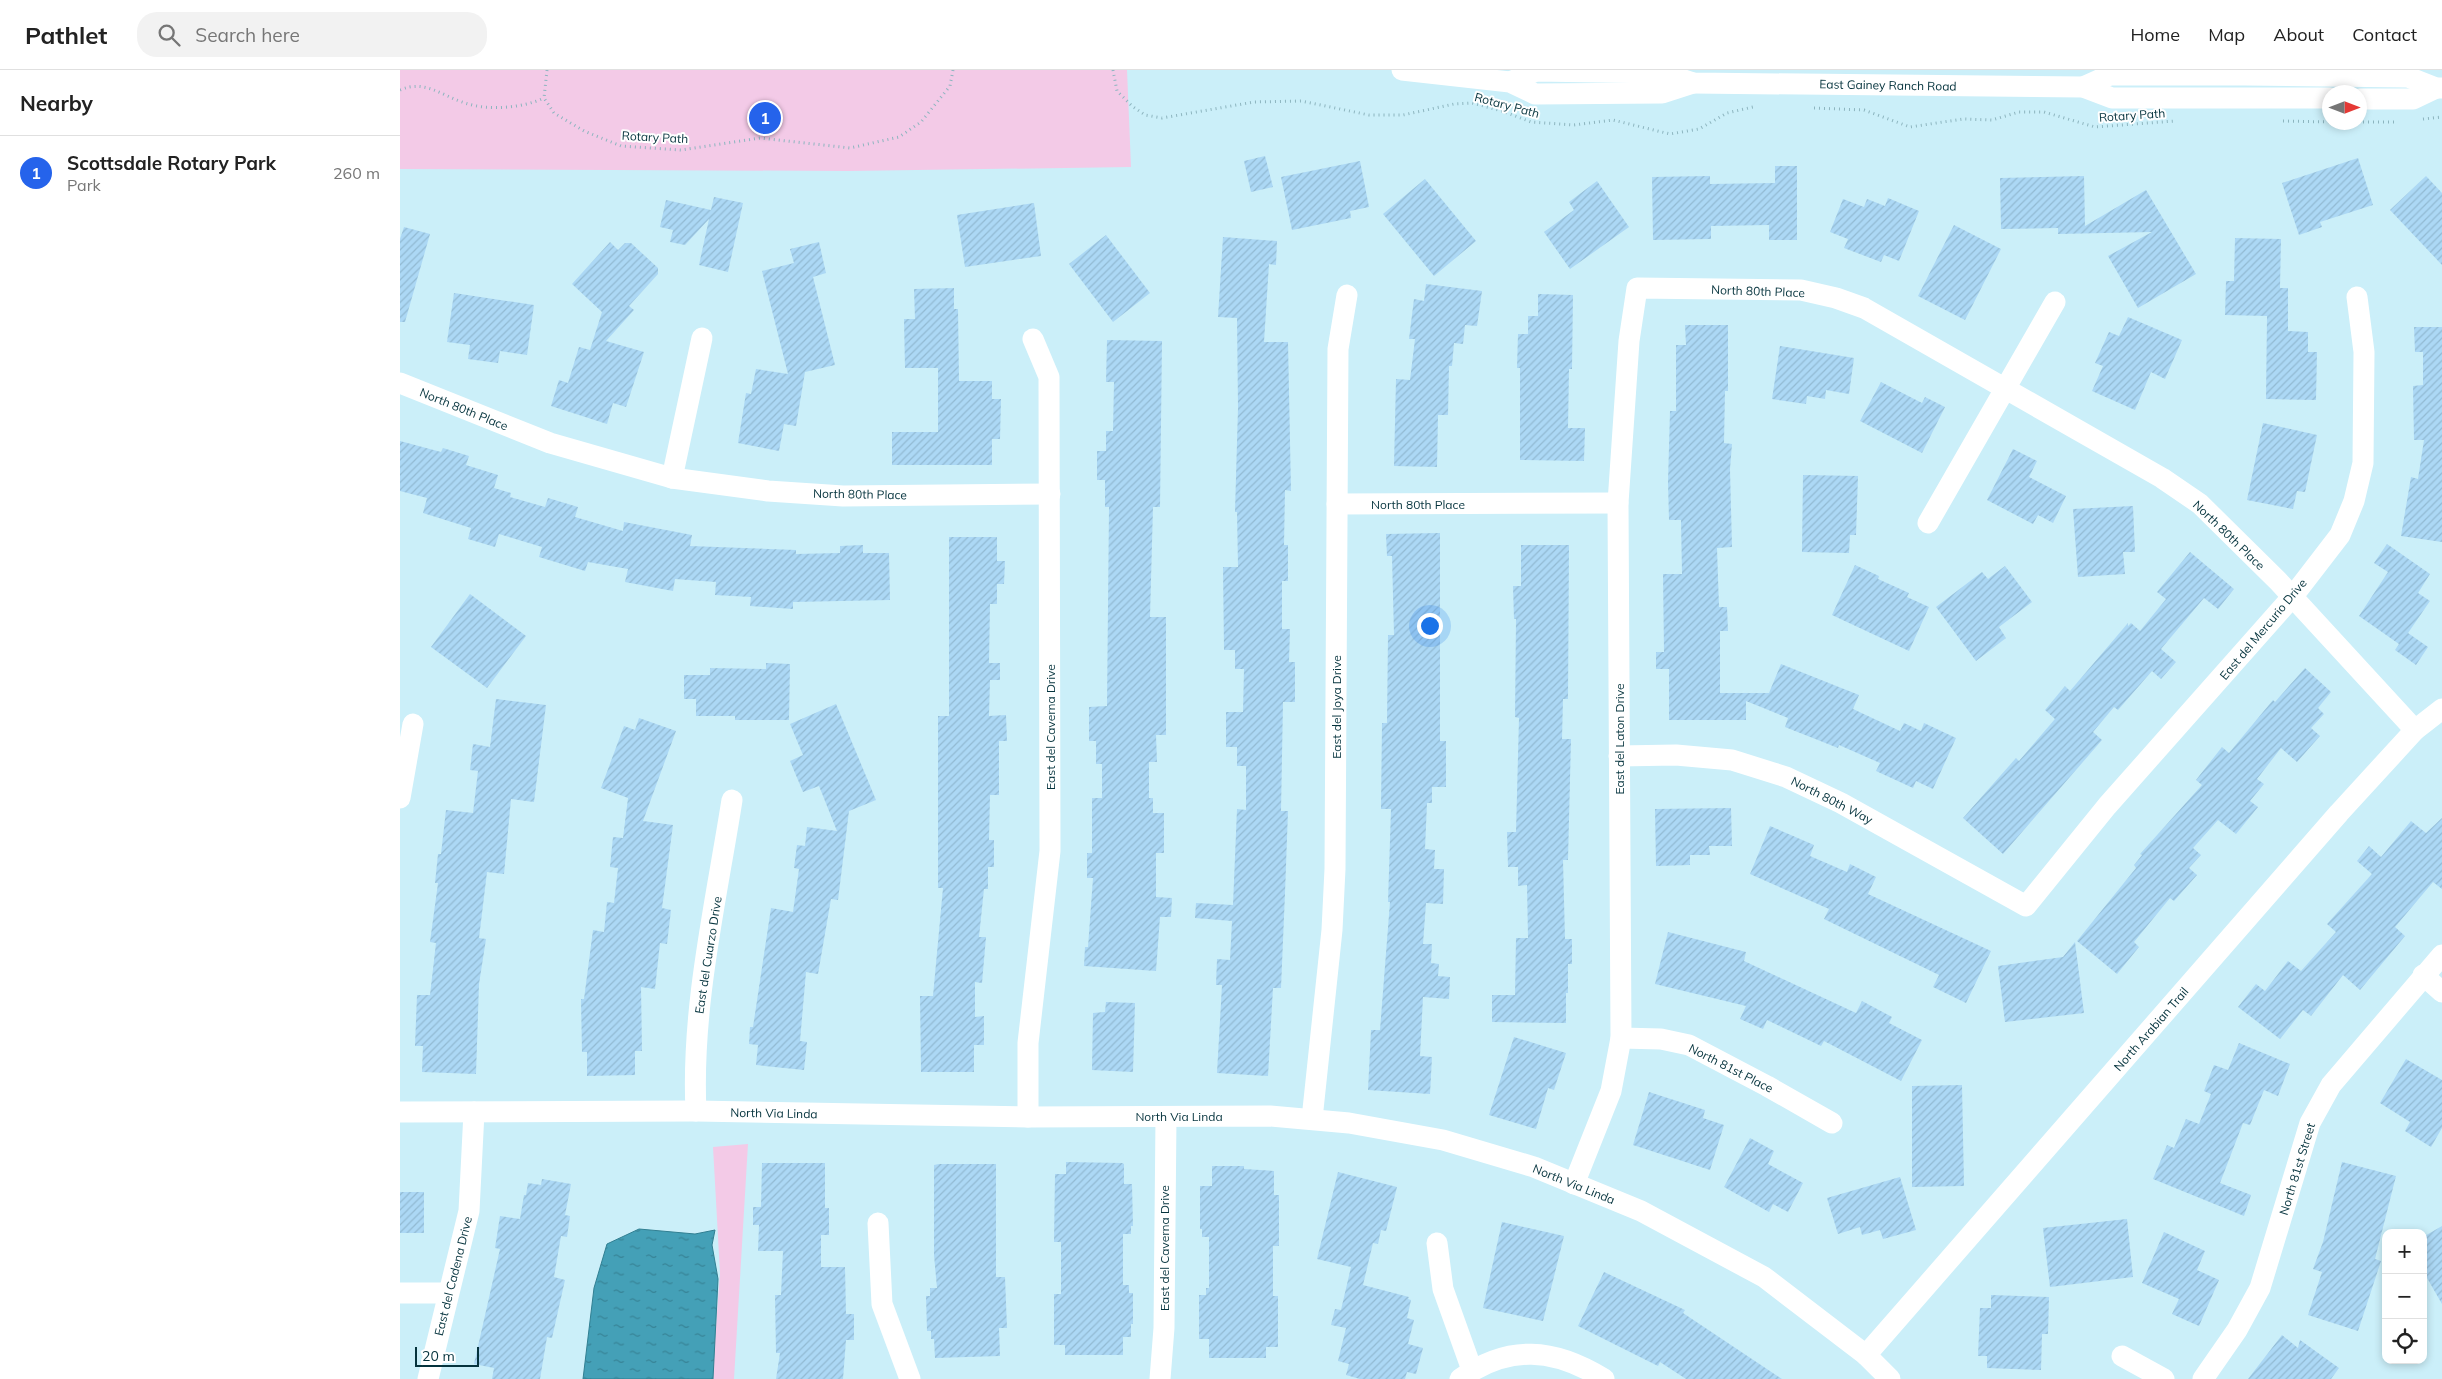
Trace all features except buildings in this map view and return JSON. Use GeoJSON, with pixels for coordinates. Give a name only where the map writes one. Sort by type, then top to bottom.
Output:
{"type":"FeatureCollection","features":[{"type":"Feature","properties":{"kind":"street","name":"East Gainey Ranch Road"},"geometry":{"type":"LineString","coordinates":[[1402,70],[1510,82],[1536,94],[1662,93],[1693,83],[2083,87],[2112,98],[2322,98]]}},
{"type":"Feature","properties":{"kind":"street","name":"East Gainey Ranch Road"},"geometry":{"type":"LineString","coordinates":[[2083,87],[2110,75],[2245,72],[2408,77],[2439,88]]}},
{"type":"Feature","properties":{"kind":"street"},"geometry":{"type":"LineString","coordinates":[[2245,72],[2245,98]]}},
{"type":"Feature","properties":{"kind":"street"},"geometry":{"type":"LineString","coordinates":[[2278,73],[2278,98]]}},
{"type":"Feature","properties":{"kind":"street","name":"East Gainey Ranch Road"},"geometry":{"type":"LineString","coordinates":[[2367,99],[2413,98],[2439,88]]}},
{"type":"Feature","properties":{"kind":"street","name":"North 80th Place"},"geometry":{"type":"LineString","coordinates":[[1637,288],[1801,290],[1836,298],[1864,308],[2162,478],[2200,504],[2292,596],[2415,730]]}},
{"type":"Feature","properties":{"kind":"street","name":"East del Laton Drive"},"geometry":{"type":"LineString","coordinates":[[1574,1184],[1611,1090],[1621,1038],[1618,503],[1628,341],[1637,288]]}},
{"type":"Feature","properties":{"kind":"street","name":"East del Joya Drive"},"geometry":{"type":"LineString","coordinates":[[1312,1119],[1334,895],[1338,349],[1347,295]]}},
{"type":"Feature","properties":{"kind":"street","name":"East del Mercurio Drive"},"geometry":{"type":"LineString","coordinates":[[2026,906],[2107,806],[2292,596],[2340,535],[2354,501],[2363,463],[2364,352],[2357,297]]}},
{"type":"Feature","properties":{"kind":"street"},"geometry":{"type":"LineString","coordinates":[[1928,523],[2055,302]]}},
{"type":"Feature","properties":{"kind":"street"},"geometry":{"type":"LineString","coordinates":[[672,478],[702,338]]}},
{"type":"Feature","properties":{"kind":"street","name":"East del Caverna Drive"},"geometry":{"type":"LineString","coordinates":[[1028,1117],[1028,1043],[1050,851],[1049,377],[1033,338]]}},
{"type":"Feature","properties":{"kind":"street","name":"North 80th Place"},"geometry":{"type":"LineString","coordinates":[[400,383],[550,443],[672,478],[768,491],[843,496],[1050,494]]}},
{"type":"Feature","properties":{"kind":"street","name":"North 80th Place"},"geometry":{"type":"LineString","coordinates":[[1337,504],[1618,503]]}},
{"type":"Feature","properties":{"kind":"street","name":"North Arabian Trail"},"geometry":{"type":"LineString","coordinates":[[1866,1355],[2339,814],[2415,730],[2442,709]]}},
{"type":"Feature","properties":{"kind":"street"},"geometry":{"type":"LineString","coordinates":[[400,798],[414,724]]}},
{"type":"Feature","properties":{"kind":"street","name":"North 80th Way"},"geometry":{"type":"LineString","coordinates":[[1619,756],[1676,755],[1732,760],[1786,777],[1841,803],[2026,906]]}},
{"type":"Feature","properties":{"kind":"street","name":"East del Cuarzo Drive"},"geometry":{"type":"LineString","coordinates":[[696,1111],[696,1049],[701,1000],[732,800]]}},
{"type":"Feature","properties":{"kind":"street","name":"North 81st Street"},"geometry":{"type":"LineString","coordinates":[[2203,1379],[2237,1330],[2260,1288],[2280,1229],[2298,1158],[2310,1122],[2331,1085],[2442,955]]}},
{"type":"Feature","properties":{"kind":"street"},"geometry":{"type":"LineString","coordinates":[[2423,975],[2442,992]]}},
{"type":"Feature","properties":{"kind":"street","name":"North 81st Place"},"geometry":{"type":"LineString","coordinates":[[1621,1038],[1661,1039],[1689,1045],[1832,1123]]}},
{"type":"Feature","properties":{"kind":"street","name":"North Via Linda"},"geometry":{"type":"LineString","coordinates":[[400,1112],[696,1111],[1028,1117],[1270,1116],[1349,1122],[1443,1140],[1534,1167],[1641,1211],[1764,1277],[1866,1355],[1890,1379]]}},
{"type":"Feature","properties":{"kind":"street","name":"East del Cadena Drive"},"geometry":{"type":"LineString","coordinates":[[428,1379],[469,1211],[474,1112]]}},
{"type":"Feature","properties":{"kind":"street","name":"East del Caverna Drive"},"geometry":{"type":"LineString","coordinates":[[1160,1379],[1164,1328],[1166,1117]]}},
{"type":"Feature","properties":{"kind":"street"},"geometry":{"type":"LineString","coordinates":[[878,1223],[882,1304],[910,1379]]}},
{"type":"Feature","properties":{"kind":"street"},"geometry":{"type":"LineString","coordinates":[[1437,1243],[1443,1289],[1466,1375],[1500,1357],[1529,1354],[1566,1358],[1604,1379]]}},
{"type":"Feature","properties":{"kind":"street"},"geometry":{"type":"LineString","coordinates":[[400,1293],[448,1293]]}},
{"type":"Feature","properties":{"kind":"street"},"geometry":{"type":"LineString","coordinates":[[2122,1356],[2164,1379]]}},
{"type":"Feature","properties":{"kind":"path"},"geometry":{"type":"LineString","coordinates":[[400,90],[409,86],[424,86],[466,104],[505,107],[530,105],[544,98],[548,70]]}},
{"type":"Feature","properties":{"kind":"path","name":"Rotary Path"},"geometry":{"type":"LineString","coordinates":[[544,98],[554,113],[584,131],[621,146],[681,150],[760,138],[850,148],[899,137],[921,122],[950,86],[953,70]]}},
{"type":"Feature","properties":{"kind":"path","name":"Rotary Path"},"geometry":{"type":"LineString","coordinates":[[1113,70],[1117,90],[1132,106],[1145,115],[1162,118],[1254,102],[1301,102],[1370,115],[1403,115],[1454,104],[1472,103],[1502,111],[1531,122],[1574,126],[1613,120],[1670,134],[1699,129],[1727,113],[1758,105]]}},
{"type":"Feature","properties":{"kind":"path","name":"Rotary Path"},"geometry":{"type":"LineString","coordinates":[[1809,107],[1864,110],[1910,127],[1963,119],[1992,120],[2019,112],[2044,112],[2095,127],[2180,121]]}},
{"type":"Feature","properties":{"kind":"path"},"geometry":{"type":"LineString","coordinates":[[2282,121],[2322,122]]}},
{"type":"Feature","properties":{"kind":"shaded area"},"geometry":{"type":"Polygon","coordinates":[[[400,70],[1127,70],[1131,167],[848,171],[400,169],[400,70]]]}},
{"type":"Feature","properties":{"kind":"shaded area"},"geometry":{"type":"Polygon","coordinates":[[[748,1144],[734,1379],[712,1379],[720,1273],[713,1147],[748,1144]]]}},
{"type":"Feature","properties":{"kind":"water"},"geometry":{"type":"Polygon","coordinates":[[[639,1229],[695,1234],[715,1230],[712,1245],[718,1279],[713,1379],[583,1379],[594,1288],[607,1244],[639,1229]]]}},
{"type":"Feature","properties":{"kind":"place","name":"Scottsdale Rotary Park"},"geometry":{"type":"Point","coordinates":[765,118]}}]}
